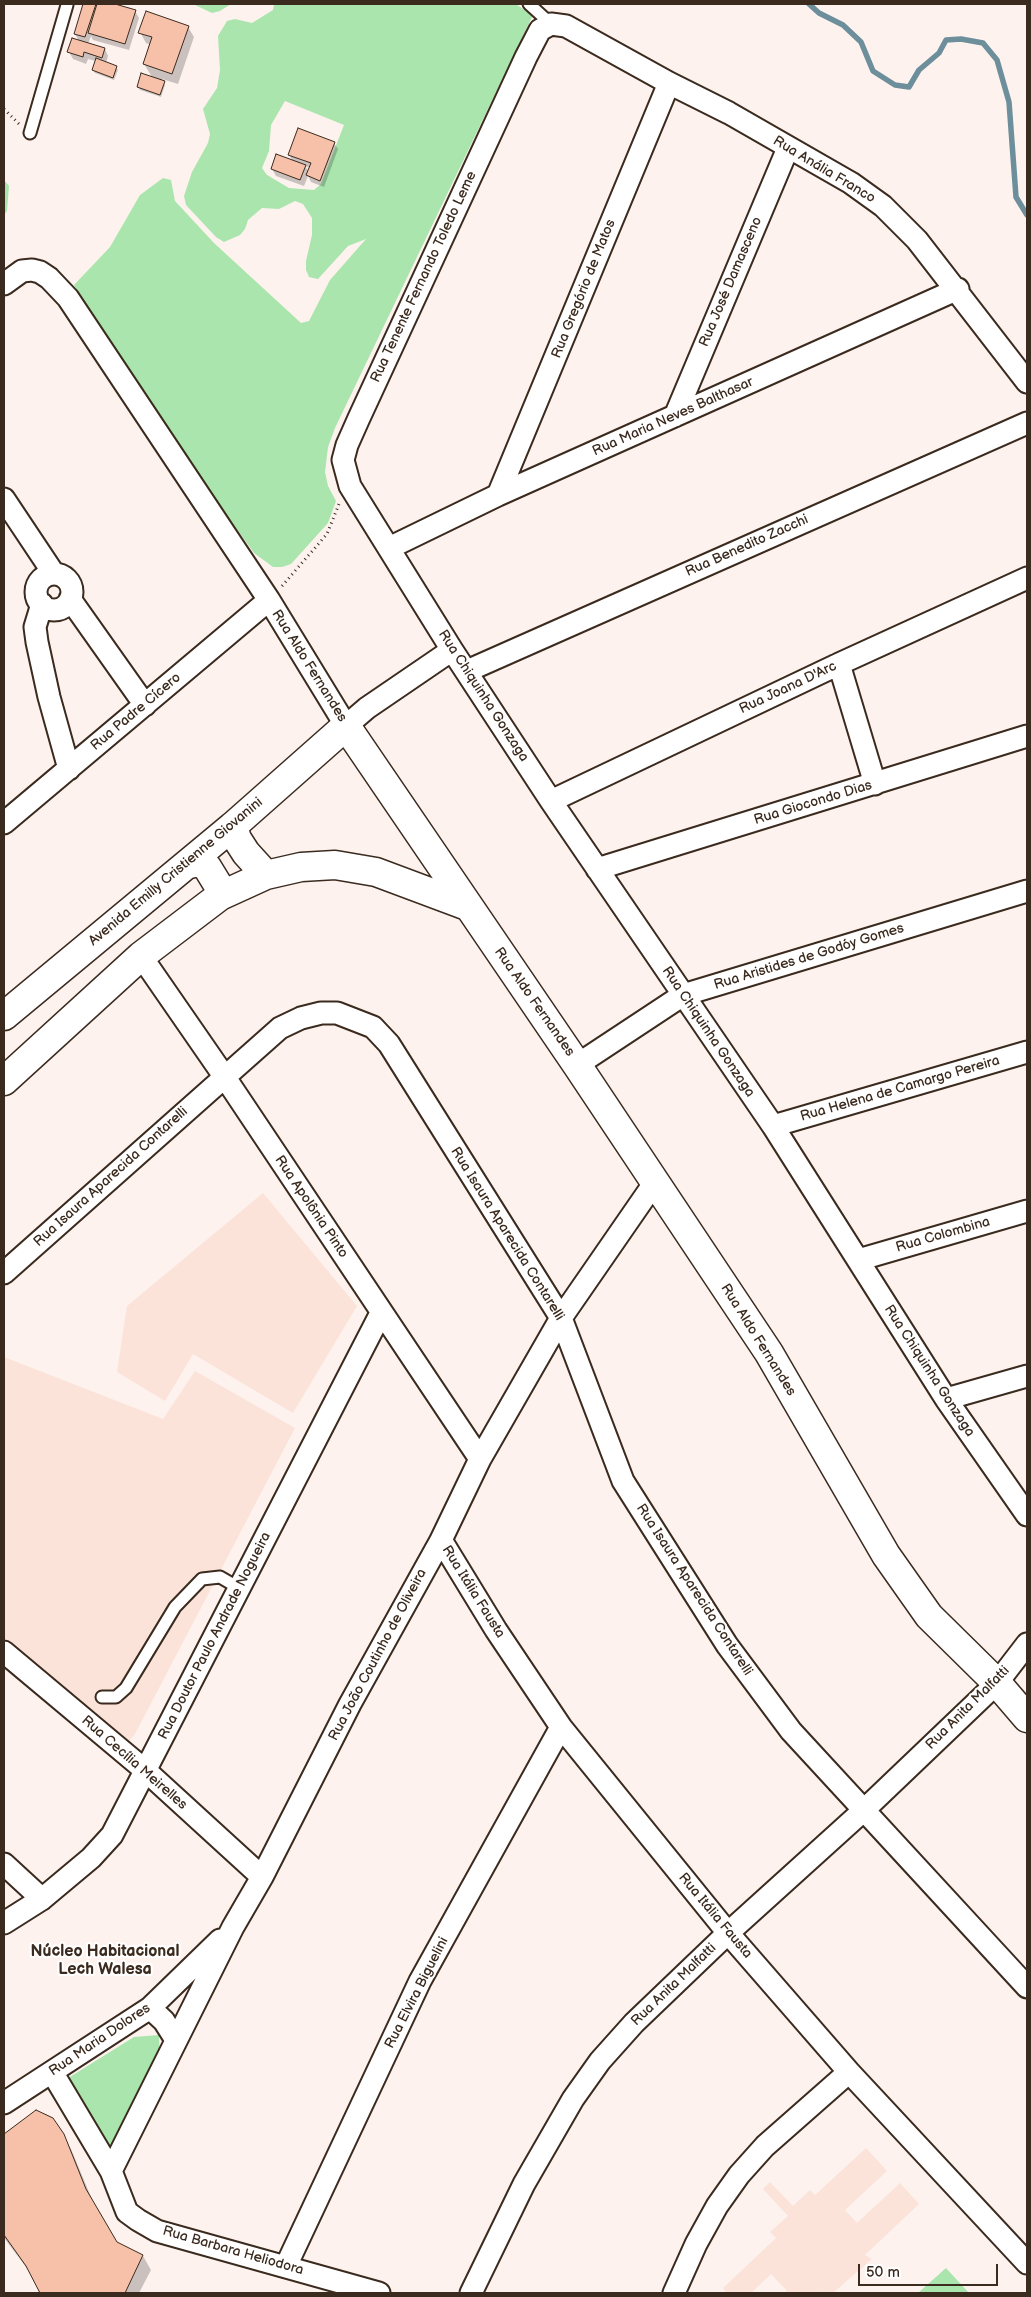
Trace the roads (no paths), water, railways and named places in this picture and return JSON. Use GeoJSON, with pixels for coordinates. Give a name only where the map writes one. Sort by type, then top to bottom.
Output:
{"type":"FeatureCollection","features":[{"type":"Feature","properties":{"kind":"street","name":"Rua Anália Franco"},"geometry":{"type":"LineString","coordinates":[[558,25],[729,113],[851,183],[882,206],[918,240],[958,289],[1027,382]]}},
{"type":"Feature","properties":{"kind":"street","name":"Rua Tenente Fernando Toledo Leme"},"geometry":{"type":"LineString","coordinates":[[390,548],[350,486],[343,460],[347,446],[526,57],[540,30],[558,25]]}},
{"type":"Feature","properties":{"kind":"street","name":"Rua Gregório de Matos"},"geometry":{"type":"LineString","coordinates":[[498,495],[669,83]]}},
{"type":"Feature","properties":{"kind":"street","name":"Rua José Damasceno"},"geometry":{"type":"LineString","coordinates":[[675,416],[788,148]]}},
{"type":"Feature","properties":{"kind":"street","name":"Rua Aldo Fernandes"},"geometry":{"type":"LineString","coordinates":[[4,284],[22,271],[32,270],[40,272],[49,278],[83,319],[268,600],[346,726],[577,1065],[769,1353],[886,1555],[928,1616],[997,1683],[1027,1718]]}},
{"type":"Feature","properties":{"kind":"street","name":"Rua Maria Neves Balthasar"},"geometry":{"type":"LineString","coordinates":[[390,548],[498,495],[958,289]]}},
{"type":"Feature","properties":{"kind":"street","name":"Rua Benedito Zacchi"},"geometry":{"type":"LineString","coordinates":[[467,671],[1027,424]]}},
{"type":"Feature","properties":{"kind":"street"},"geometry":{"type":"LineString","coordinates":[[4,499],[54,574]]}},
{"type":"Feature","properties":{"kind":"street","name":"Rua Chiquinha Gonzaga"},"geometry":{"type":"LineString","coordinates":[[390,548],[452,650],[551,801],[772,1126],[946,1400],[1027,1515]]}},
{"type":"Feature","properties":{"kind":"street"},"geometry":{"type":"LineString","coordinates":[[54,574],[65,578],[72,588],[70,600],[57,610],[51,610],[42,604],[37,594],[39,583],[48,575],[54,574]]}},
{"type":"Feature","properties":{"kind":"street","name":"Rua Joana D'Arc"},"geometry":{"type":"LineString","coordinates":[[551,801],[1027,578]]}},
{"type":"Feature","properties":{"kind":"street"},"geometry":{"type":"LineString","coordinates":[[70,600],[145,705]]}},
{"type":"Feature","properties":{"kind":"street","name":"Rua Padre Cícero"},"geometry":{"type":"LineString","coordinates":[[4,823],[268,600]]}},
{"type":"Feature","properties":{"kind":"street"},"geometry":{"type":"LineString","coordinates":[[42,604],[35,626],[37,642],[49,697],[69,769]]}},
{"type":"Feature","properties":{"kind":"street"},"geometry":{"type":"LineString","coordinates":[[346,726],[375,702],[452,650]]}},
{"type":"Feature","properties":{"kind":"street"},"geometry":{"type":"LineString","coordinates":[[840,664],[875,784]]}},
{"type":"Feature","properties":{"kind":"street","name":"Avenida Emilly Cristienne Giovanini"},"geometry":{"type":"LineString","coordinates":[[4,1016],[233,826],[346,726]]}},
{"type":"Feature","properties":{"kind":"street","name":"Rua Giocondo Dias"},"geometry":{"type":"LineString","coordinates":[[597,869],[1027,736]]}},
{"type":"Feature","properties":{"kind":"street"},"geometry":{"type":"LineString","coordinates":[[233,826],[237,839],[246,853],[266,875]]}},
{"type":"Feature","properties":{"kind":"street"},"geometry":{"type":"LineString","coordinates":[[186,865],[198,862],[207,867],[218,885],[220,896]]}},
{"type":"Feature","properties":{"kind":"street"},"geometry":{"type":"LineString","coordinates":[[4,1081],[141,956],[220,896],[266,875],[301,867],[335,865],[376,872],[467,906]]}},
{"type":"Feature","properties":{"kind":"street","name":"Rua Aristides de Godóy Gomes"},"geometry":{"type":"LineString","coordinates":[[577,1065],[683,995],[1027,891]]}},
{"type":"Feature","properties":{"kind":"street","name":"Rua Apolônia Pinto"},"geometry":{"type":"LineString","coordinates":[[141,956],[224,1076],[480,1459]]}},
{"type":"Feature","properties":{"kind":"street","name":"Rua Isaura Aparecida Contarelli"},"geometry":{"type":"LineString","coordinates":[[4,1273],[280,1028],[301,1018],[321,1013],[337,1013],[373,1027],[389,1044],[561,1318],[623,1481],[727,1645],[791,1731],[1027,1987]]}},
{"type":"Feature","properties":{"kind":"street","name":"Rua Helena de Camargo Pereira"},"geometry":{"type":"LineString","coordinates":[[772,1126],[1027,1052]]}},
{"type":"Feature","properties":{"kind":"street","name":"Rua João Coutinho de Oliveira"},"geometry":{"type":"LineString","coordinates":[[233,1927],[262,1877],[350,1704],[441,1540],[480,1459],[561,1318],[655,1182]]}},
{"type":"Feature","properties":{"kind":"street","name":"Rua Colombina"},"geometry":{"type":"LineString","coordinates":[[858,1260],[1027,1211]]}},
{"type":"Feature","properties":{"kind":"street","name":"Rua Doutor Paulo Andrade Nogueira"},"geometry":{"type":"LineString","coordinates":[[4,1923],[42,1899],[91,1858],[112,1835],[381,1313]]}},
{"type":"Feature","properties":{"kind":"street"},"geometry":{"type":"LineString","coordinates":[[946,1400],[1027,1376]]}},
{"type":"Feature","properties":{"kind":"street","name":"Rua Itália Fausta"},"geometry":{"type":"LineString","coordinates":[[441,1540],[496,1630],[561,1727],[728,1933],[850,2072],[1027,2263]]}},
{"type":"Feature","properties":{"kind":"street","name":"Rua Anita Malfatti"},"geometry":{"type":"LineString","coordinates":[[472,2293],[524,2184],[573,2099],[600,2061],[634,2023],[728,1933],[864,1810],[997,1683],[1027,1644]]}},
{"type":"Feature","properties":{"kind":"street","name":"Rua Cecília Meirelles"},"geometry":{"type":"LineString","coordinates":[[4,1652],[146,1771],[262,1877]]}},
{"type":"Feature","properties":{"kind":"street","name":"Rua Elvira Biguelini"},"geometry":{"type":"LineString","coordinates":[[286,2266],[420,1981],[561,1727]]}},
{"type":"Feature","properties":{"kind":"street"},"geometry":{"type":"LineString","coordinates":[[4,1864],[42,1899]]}},
{"type":"Feature","properties":{"kind":"street"},"geometry":{"type":"LineString","coordinates":[[111,2171],[233,1927]]}},
{"type":"Feature","properties":{"kind":"street","name":"Rua Maria Dolores"},"geometry":{"type":"LineString","coordinates":[[4,2103],[150,2008],[233,1927]]}},
{"type":"Feature","properties":{"kind":"street"},"geometry":{"type":"LineString","coordinates":[[150,2008],[164,2021],[176,2040]]}},
{"type":"Feature","properties":{"kind":"street","name":"Rua Barbara Heliodora"},"geometry":{"type":"LineString","coordinates":[[52,2072],[111,2171],[127,2212],[157,2231],[379,2293]]}},
{"type":"Feature","properties":{"kind":"street"},"geometry":{"type":"LineString","coordinates":[[674,2293],[696,2244],[717,2206],[739,2174],[765,2146],[850,2072]]}},
{"type":"Feature","properties":{"kind":"lane"},"geometry":{"type":"LineString","coordinates":[[529,4],[558,25]]}},
{"type":"Feature","properties":{"kind":"lane"},"geometry":{"type":"LineString","coordinates":[[30,133],[67,5]]}},
{"type":"Feature","properties":{"kind":"lane"},"geometry":{"type":"LineString","coordinates":[[102,1697],[116,1697],[126,1688],[175,1607],[202,1579],[220,1577],[239,1588]]}},
{"type":"Feature","properties":{"kind":"waterway"},"geometry":{"type":"LineString","coordinates":[[809,4],[819,13],[843,25],[861,42],[873,71],[895,85],[909,87],[919,70],[939,53],[946,40],[961,39],[983,43],[997,60],[1009,102],[1016,197],[1027,215]]}},
{"type":"Feature","properties":{"kind":"district","name":"Núcleo Habitacional Lech Walesa"},"geometry":{"type":"Point","coordinates":[105,1961]}}]}
